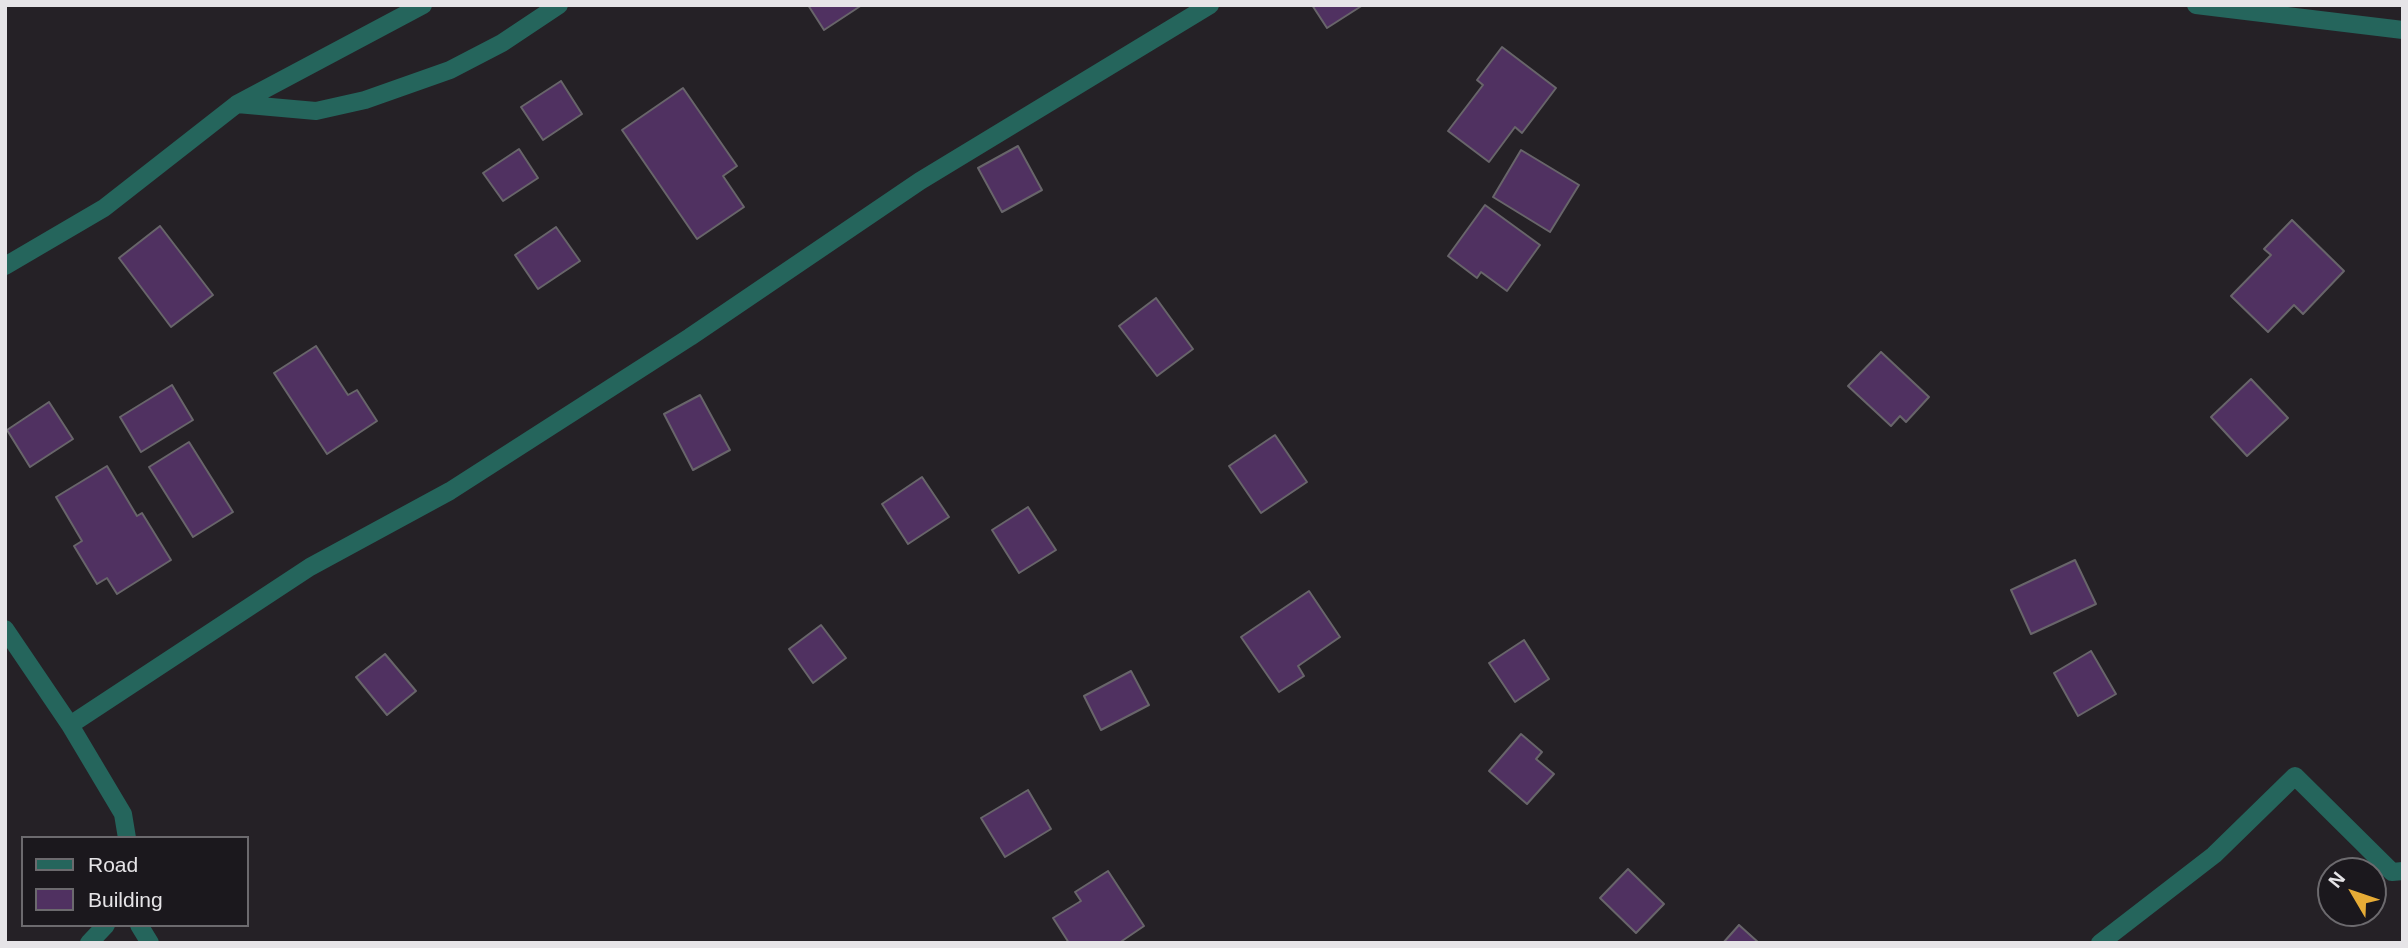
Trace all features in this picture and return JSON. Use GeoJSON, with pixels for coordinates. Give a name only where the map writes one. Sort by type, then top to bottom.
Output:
{"type":"FeatureCollection","features":[{"type":"Feature","properties":{"kind":"street"},"geometry":{"type":"LineString","coordinates":[[5,265],[104,208],[237,104],[423,5]]}},
{"type":"Feature","properties":{"kind":"street"},"geometry":{"type":"LineString","coordinates":[[237,104],[316,111],[365,100],[450,70],[502,43],[559,5]]}},
{"type":"Feature","properties":{"kind":"street"},"geometry":{"type":"LineString","coordinates":[[70,725],[310,567],[450,491],[690,337],[920,181],[1210,5]]}},
{"type":"Feature","properties":{"kind":"street"},"geometry":{"type":"LineString","coordinates":[[2196,5],[2403,30]]}},
{"type":"Feature","properties":{"kind":"street"},"geometry":{"type":"LineString","coordinates":[[5,629],[70,725],[123,814],[127,836]]}},
{"type":"Feature","properties":{"kind":"street"},"geometry":{"type":"LineString","coordinates":[[2100,943],[2214,855],[2295,776],[2392,872],[2403,872]]}},
{"type":"Feature","properties":{"kind":"street"},"geometry":{"type":"LineString","coordinates":[[89,943],[104,927]]}},
{"type":"Feature","properties":{"kind":"street"},"geometry":{"type":"LineString","coordinates":[[140,927],[150,943]]}},
{"type":"Feature","properties":{"kind":"building"},"geometry":{"type":"Polygon","coordinates":[[[808,5],[862,5],[824,30],[808,5]]]}},
{"type":"Feature","properties":{"kind":"building"},"geometry":{"type":"Polygon","coordinates":[[[1312,5],[1363,5],[1327,28],[1312,5]]]}},
{"type":"Feature","properties":{"kind":"building"},"geometry":{"type":"Polygon","coordinates":[[[1502,47],[1556,88],[1522,133],[1515,127],[1489,162],[1448,131],[1483,85],[1477,80],[1502,47]]]}},
{"type":"Feature","properties":{"kind":"building"},"geometry":{"type":"Polygon","coordinates":[[[561,81],[582,114],[543,140],[521,107],[561,81]]]}},
{"type":"Feature","properties":{"kind":"building"},"geometry":{"type":"Polygon","coordinates":[[[683,88],[737,166],[723,176],[744,207],[697,239],[622,130],[683,88]]]}},
{"type":"Feature","properties":{"kind":"building"},"geometry":{"type":"Polygon","coordinates":[[[1018,146],[1042,190],[1002,212],[978,168],[1018,146]]]}},
{"type":"Feature","properties":{"kind":"building"},"geometry":{"type":"Polygon","coordinates":[[[519,149],[538,178],[503,201],[483,173],[519,149]]]}},
{"type":"Feature","properties":{"kind":"building"},"geometry":{"type":"Polygon","coordinates":[[[1521,150],[1579,185],[1550,232],[1493,197],[1521,150]]]}},
{"type":"Feature","properties":{"kind":"building"},"geometry":{"type":"Polygon","coordinates":[[[1485,205],[1540,245],[1507,291],[1481,272],[1477,278],[1448,256],[1485,205]]]}},
{"type":"Feature","properties":{"kind":"building"},"geometry":{"type":"Polygon","coordinates":[[[2292,220],[2344,271],[2303,314],[2294,305],[2268,332],[2231,296],[2271,255],[2264,249],[2292,220]]]}},
{"type":"Feature","properties":{"kind":"building"},"geometry":{"type":"Polygon","coordinates":[[[160,226],[213,295],[171,327],[119,258],[160,226]]]}},
{"type":"Feature","properties":{"kind":"building"},"geometry":{"type":"Polygon","coordinates":[[[556,227],[580,261],[538,289],[515,255],[556,227]]]}},
{"type":"Feature","properties":{"kind":"building"},"geometry":{"type":"Polygon","coordinates":[[[1156,298],[1193,349],[1157,376],[1119,326],[1156,298]]]}},
{"type":"Feature","properties":{"kind":"building"},"geometry":{"type":"Polygon","coordinates":[[[316,346],[348,395],[357,390],[377,421],[327,454],[274,373],[316,346]]]}},
{"type":"Feature","properties":{"kind":"building"},"geometry":{"type":"Polygon","coordinates":[[[1881,352],[1929,397],[1906,422],[1900,416],[1891,426],[1848,386],[1881,352]]]}},
{"type":"Feature","properties":{"kind":"building"},"geometry":{"type":"Polygon","coordinates":[[[2251,379],[2288,418],[2247,456],[2211,417],[2251,379]]]}},
{"type":"Feature","properties":{"kind":"building"},"geometry":{"type":"Polygon","coordinates":[[[172,385],[193,420],[141,452],[120,417],[172,385]]]}},
{"type":"Feature","properties":{"kind":"building"},"geometry":{"type":"Polygon","coordinates":[[[700,395],[730,450],[693,470],[664,414],[700,395]]]}},
{"type":"Feature","properties":{"kind":"building"},"geometry":{"type":"Polygon","coordinates":[[[49,402],[73,439],[30,467],[7,430],[49,402]]]}},
{"type":"Feature","properties":{"kind":"building"},"geometry":{"type":"Polygon","coordinates":[[[1275,435],[1307,482],[1261,513],[1229,466],[1275,435]]]}},
{"type":"Feature","properties":{"kind":"building"},"geometry":{"type":"Polygon","coordinates":[[[189,442],[233,512],[193,537],[149,467],[189,442]]]}},
{"type":"Feature","properties":{"kind":"building"},"geometry":{"type":"Polygon","coordinates":[[[107,466],[137,516],[142,513],[171,560],[117,594],[107,578],[97,584],[74,546],[82,541],[56,497],[107,466]]]}},
{"type":"Feature","properties":{"kind":"building"},"geometry":{"type":"Polygon","coordinates":[[[922,477],[949,517],[908,544],[882,504],[922,477]]]}},
{"type":"Feature","properties":{"kind":"building"},"geometry":{"type":"Polygon","coordinates":[[[1028,507],[1056,550],[1019,573],[992,530],[1028,507]]]}},
{"type":"Feature","properties":{"kind":"building"},"geometry":{"type":"Polygon","coordinates":[[[2075,560],[2096,604],[2031,634],[2011,590],[2075,560]]]}},
{"type":"Feature","properties":{"kind":"building"},"geometry":{"type":"Polygon","coordinates":[[[1309,591],[1340,637],[1298,666],[1304,676],[1279,692],[1241,637],[1309,591]]]}},
{"type":"Feature","properties":{"kind":"building"},"geometry":{"type":"Polygon","coordinates":[[[821,625],[846,658],[813,683],[789,649],[821,625]]]}},
{"type":"Feature","properties":{"kind":"building"},"geometry":{"type":"Polygon","coordinates":[[[1524,640],[1549,679],[1515,702],[1489,663],[1524,640]]]}},
{"type":"Feature","properties":{"kind":"building"},"geometry":{"type":"Polygon","coordinates":[[[2091,651],[2116,694],[2078,716],[2054,673],[2091,651]]]}},
{"type":"Feature","properties":{"kind":"building"},"geometry":{"type":"Polygon","coordinates":[[[385,654],[416,691],[387,715],[356,677],[385,654]]]}},
{"type":"Feature","properties":{"kind":"building"},"geometry":{"type":"Polygon","coordinates":[[[1131,671],[1149,705],[1101,730],[1084,696],[1131,671]]]}},
{"type":"Feature","properties":{"kind":"building"},"geometry":{"type":"Polygon","coordinates":[[[1521,734],[1542,752],[1536,759],[1554,774],[1527,804],[1489,771],[1521,734]]]}},
{"type":"Feature","properties":{"kind":"building"},"geometry":{"type":"Polygon","coordinates":[[[1028,790],[1051,829],[1005,857],[981,818],[1028,790]]]}},
{"type":"Feature","properties":{"kind":"building"},"geometry":{"type":"Polygon","coordinates":[[[1628,869],[1664,904],[1636,933],[1600,898],[1628,869]]]}},
{"type":"Feature","properties":{"kind":"building"},"geometry":{"type":"Polygon","coordinates":[[[1108,871],[1144,926],[1119,943],[1069,943],[1053,918],[1081,901],[1075,892],[1108,871]]]}},
{"type":"Feature","properties":{"kind":"building"},"geometry":{"type":"Polygon","coordinates":[[[1739,925],[1759,943],[1723,943],[1739,925]]]}}]}
